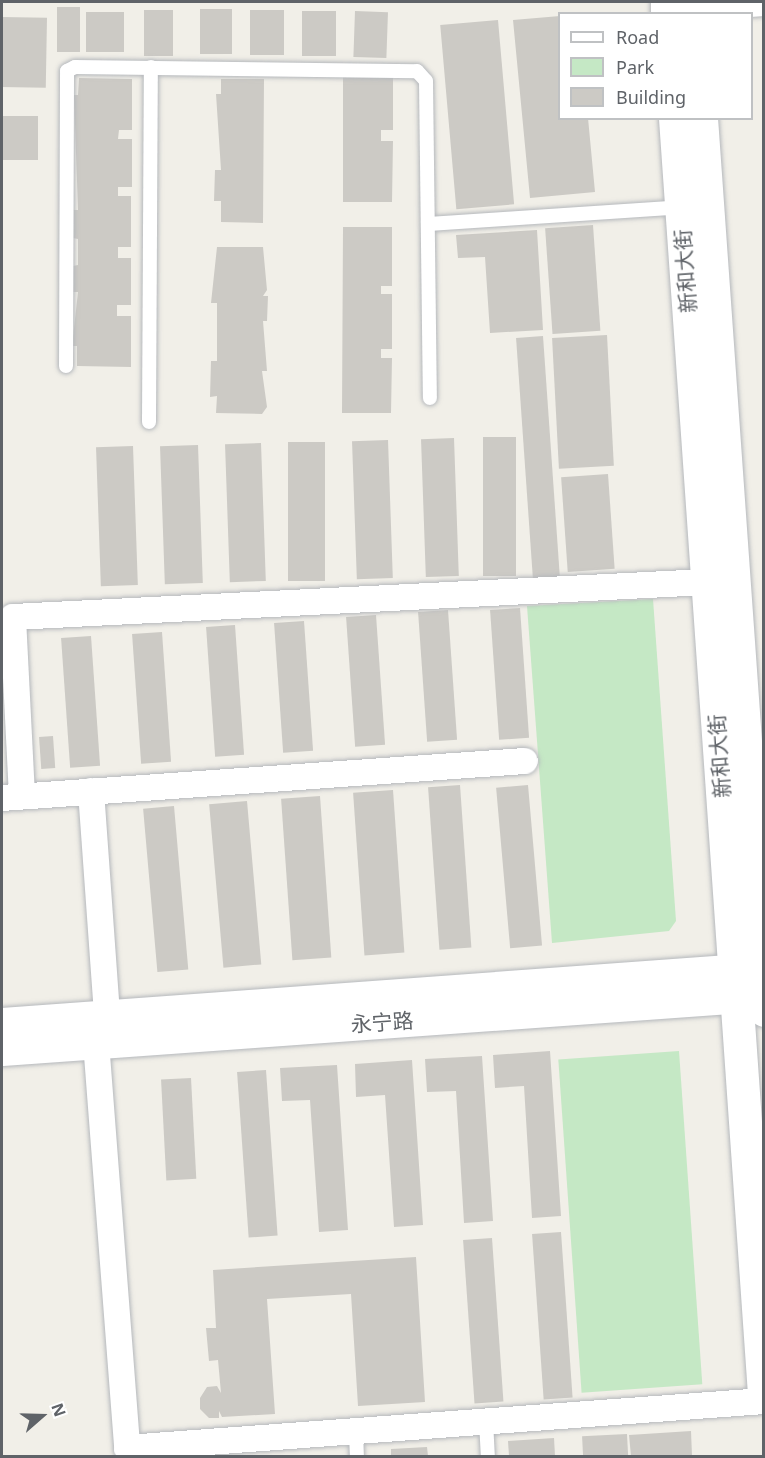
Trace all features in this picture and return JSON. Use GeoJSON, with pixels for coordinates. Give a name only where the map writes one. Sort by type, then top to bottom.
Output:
{"type":"FeatureCollection","features":[{"type":"Feature","properties":{"kind":"main road","name":"新和大街"},"geometry":{"type":"LineString","coordinates":[[675,120],[707,582],[755,986]]}},
{"type":"Feature","properties":{"kind":"main road","name":"新和大街"},"geometry":{"type":"LineString","coordinates":[[701,120],[755,986],[764,1394]]}},
{"type":"Feature","properties":{"kind":"main road","name":"永宁路"},"geometry":{"type":"LineString","coordinates":[[2,1024],[102,1029],[755,986]]}},
{"type":"Feature","properties":{"kind":"main road","name":"永宁路"},"geometry":{"type":"LineString","coordinates":[[2,1049],[102,1029]]}},
{"type":"Feature","properties":{"kind":"street"},"geometry":{"type":"LineString","coordinates":[[683,8],[764,3]]}},
{"type":"Feature","properties":{"kind":"street"},"geometry":{"type":"LineString","coordinates":[[525,761],[12,797],[13,617],[707,582]]}},
{"type":"Feature","properties":{"kind":"street"},"geometry":{"type":"LineString","coordinates":[[91,791],[102,1029],[127,1448],[224,1449],[356,1431],[764,1401]]}},
{"type":"Feature","properties":{"kind":"lane"},"geometry":{"type":"LineString","coordinates":[[149,422],[151,67]]}},
{"type":"Feature","properties":{"kind":"lane"},"geometry":{"type":"LineString","coordinates":[[66,366],[67,71],[151,67],[417,71],[426,81],[430,398]]}},
{"type":"Feature","properties":{"kind":"lane"},"geometry":{"type":"LineString","coordinates":[[428,224],[681,207]]}},
{"type":"Feature","properties":{"kind":"lane"},"geometry":{"type":"LineString","coordinates":[[486,1421],[488,1456]]}},
{"type":"Feature","properties":{"kind":"lane"},"geometry":{"type":"LineString","coordinates":[[356,1431],[357,1456]]}},
{"type":"Feature","properties":{"kind":"green space"},"geometry":{"type":"Polygon","coordinates":[[[653,599],[676,921],[669,931],[552,943],[527,606],[653,599]]]}},
{"type":"Feature","properties":{"kind":"green space"},"geometry":{"type":"Polygon","coordinates":[[[679,1051],[702,1384],[582,1393],[558,1059],[679,1051]]]}},
{"type":"Feature","properties":{"kind":"building"},"geometry":{"type":"Polygon","coordinates":[[[57,7],[80,7],[80,52],[57,52],[57,7]]]}},
{"type":"Feature","properties":{"kind":"building"},"geometry":{"type":"Polygon","coordinates":[[[200,9],[232,9],[232,54],[200,54],[200,9]]]}},
{"type":"Feature","properties":{"kind":"building"},"geometry":{"type":"Polygon","coordinates":[[[144,10],[173,10],[173,56],[144,56],[144,10]]]}},
{"type":"Feature","properties":{"kind":"building"},"geometry":{"type":"Polygon","coordinates":[[[250,10],[284,10],[284,55],[250,55],[250,10]]]}},
{"type":"Feature","properties":{"kind":"building"},"geometry":{"type":"Polygon","coordinates":[[[302,11],[336,11],[336,56],[302,56],[302,11]]]}},
{"type":"Feature","properties":{"kind":"building"},"geometry":{"type":"Polygon","coordinates":[[[355,11],[388,12],[386,58],[353,57],[355,11]]]}},
{"type":"Feature","properties":{"kind":"building"},"geometry":{"type":"Polygon","coordinates":[[[86,12],[124,12],[124,52],[86,52],[86,12]]]}},
{"type":"Feature","properties":{"kind":"building"},"geometry":{"type":"Polygon","coordinates":[[[558,16],[558,120],[588,120],[595,192],[530,198],[513,20],[558,16]]]}},
{"type":"Feature","properties":{"kind":"building"},"geometry":{"type":"Polygon","coordinates":[[[2,17],[47,18],[46,88],[2,87],[2,17]]]}},
{"type":"Feature","properties":{"kind":"building"},"geometry":{"type":"Polygon","coordinates":[[[498,20],[514,204],[456,209],[440,25],[498,20]]]}},
{"type":"Feature","properties":{"kind":"building"},"geometry":{"type":"Polygon","coordinates":[[[343,76],[393,76],[393,130],[381,130],[381,141],[393,141],[392,202],[343,202],[343,76]]]}},
{"type":"Feature","properties":{"kind":"building"},"geometry":{"type":"Polygon","coordinates":[[[79,78],[132,79],[132,130],[119,130],[118,139],[132,139],[132,187],[118,187],[118,196],[131,196],[131,247],[118,247],[118,258],[131,258],[131,305],[117,305],[117,316],[131,316],[131,367],[77,366],[77,346],[72,346],[78,292],[72,292],[73,266],[78,265],[78,239],[73,238],[73,210],[78,210],[74,95],[78,95],[79,78]]]}},
{"type":"Feature","properties":{"kind":"building"},"geometry":{"type":"Polygon","coordinates":[[[221,79],[264,79],[263,223],[221,222],[221,201],[214,201],[215,170],[221,170],[216,94],[221,94],[221,79]]]}},
{"type":"Feature","properties":{"kind":"building"},"geometry":{"type":"Polygon","coordinates":[[[2,116],[38,116],[38,160],[2,160],[2,116]]]}},
{"type":"Feature","properties":{"kind":"building"},"geometry":{"type":"Polygon","coordinates":[[[593,225],[600,331],[553,334],[545,228],[593,225]]]}},
{"type":"Feature","properties":{"kind":"building"},"geometry":{"type":"Polygon","coordinates":[[[343,227],[392,227],[392,286],[381,286],[381,294],[392,294],[392,349],[381,349],[381,358],[392,358],[391,413],[342,413],[343,227]]]}},
{"type":"Feature","properties":{"kind":"building"},"geometry":{"type":"Polygon","coordinates":[[[537,230],[543,330],[490,333],[485,257],[458,258],[456,235],[537,230]]]}},
{"type":"Feature","properties":{"kind":"building"},"geometry":{"type":"Polygon","coordinates":[[[217,247],[263,247],[267,290],[263,296],[268,296],[267,321],[263,321],[267,371],[262,371],[267,407],[262,414],[216,413],[217,396],[210,397],[211,361],[217,361],[217,303],[211,303],[217,247]]]}},
{"type":"Feature","properties":{"kind":"building"},"geometry":{"type":"Polygon","coordinates":[[[607,335],[614,466],[559,469],[552,338],[607,335]]]}},
{"type":"Feature","properties":{"kind":"building"},"geometry":{"type":"Polygon","coordinates":[[[543,336],[560,579],[533,581],[516,338],[543,336]]]}},
{"type":"Feature","properties":{"kind":"building"},"geometry":{"type":"Polygon","coordinates":[[[483,437],[516,437],[516,576],[483,576],[483,437]]]}},
{"type":"Feature","properties":{"kind":"building"},"geometry":{"type":"Polygon","coordinates":[[[454,438],[459,576],[426,577],[421,439],[454,438]]]}},
{"type":"Feature","properties":{"kind":"building"},"geometry":{"type":"Polygon","coordinates":[[[388,440],[393,578],[357,579],[352,441],[388,440]]]}},
{"type":"Feature","properties":{"kind":"building"},"geometry":{"type":"Polygon","coordinates":[[[288,442],[325,442],[325,581],[288,581],[288,442]]]}},
{"type":"Feature","properties":{"kind":"building"},"geometry":{"type":"Polygon","coordinates":[[[261,443],[266,581],[230,582],[225,444],[261,443]]]}},
{"type":"Feature","properties":{"kind":"building"},"geometry":{"type":"Polygon","coordinates":[[[198,445],[203,583],[165,584],[160,446],[198,445]]]}},
{"type":"Feature","properties":{"kind":"building"},"geometry":{"type":"Polygon","coordinates":[[[133,446],[138,585],[101,586],[96,447],[133,446]]]}},
{"type":"Feature","properties":{"kind":"building"},"geometry":{"type":"Polygon","coordinates":[[[608,474],[615,569],[568,572],[561,477],[608,474]]]}},
{"type":"Feature","properties":{"kind":"building"},"geometry":{"type":"Polygon","coordinates":[[[520,608],[529,738],[499,740],[490,610],[520,608]]]}},
{"type":"Feature","properties":{"kind":"building"},"geometry":{"type":"Polygon","coordinates":[[[448,610],[457,740],[427,742],[418,612],[448,610]]]}},
{"type":"Feature","properties":{"kind":"building"},"geometry":{"type":"Polygon","coordinates":[[[376,615],[385,745],[355,747],[346,617],[376,615]]]}},
{"type":"Feature","properties":{"kind":"building"},"geometry":{"type":"Polygon","coordinates":[[[304,621],[313,751],[283,753],[274,623],[304,621]]]}},
{"type":"Feature","properties":{"kind":"building"},"geometry":{"type":"Polygon","coordinates":[[[235,625],[244,755],[215,757],[206,627],[235,625]]]}},
{"type":"Feature","properties":{"kind":"building"},"geometry":{"type":"Polygon","coordinates":[[[162,632],[171,762],[141,764],[132,634],[162,632]]]}},
{"type":"Feature","properties":{"kind":"building"},"geometry":{"type":"Polygon","coordinates":[[[91,636],[100,766],[70,768],[61,638],[91,636]]]}},
{"type":"Feature","properties":{"kind":"building"},"geometry":{"type":"Polygon","coordinates":[[[53,736],[55,768],[41,769],[39,737],[53,736]]]}},
{"type":"Feature","properties":{"kind":"building"},"geometry":{"type":"Polygon","coordinates":[[[460,785],[471,948],[439,950],[428,787],[460,785]]]}},
{"type":"Feature","properties":{"kind":"building"},"geometry":{"type":"Polygon","coordinates":[[[528,785],[542,945],[510,948],[496,788],[528,785]]]}},
{"type":"Feature","properties":{"kind":"building"},"geometry":{"type":"Polygon","coordinates":[[[393,790],[404,953],[364,955],[353,793],[393,790]]]}},
{"type":"Feature","properties":{"kind":"building"},"geometry":{"type":"Polygon","coordinates":[[[320,796],[331,958],[292,960],[281,799],[320,796]]]}},
{"type":"Feature","properties":{"kind":"building"},"geometry":{"type":"Polygon","coordinates":[[[247,801],[261,964],[223,968],[209,804],[247,801]]]}},
{"type":"Feature","properties":{"kind":"building"},"geometry":{"type":"Polygon","coordinates":[[[174,806],[188,969],[157,972],[143,809],[174,806]]]}},
{"type":"Feature","properties":{"kind":"building"},"geometry":{"type":"Polygon","coordinates":[[[550,1051],[561,1216],[532,1218],[524,1086],[495,1088],[493,1055],[550,1051]]]}},
{"type":"Feature","properties":{"kind":"building"},"geometry":{"type":"Polygon","coordinates":[[[482,1056],[493,1221],[464,1223],[456,1091],[427,1092],[425,1059],[482,1056]]]}},
{"type":"Feature","properties":{"kind":"building"},"geometry":{"type":"Polygon","coordinates":[[[412,1060],[423,1225],[394,1227],[385,1095],[356,1097],[355,1064],[412,1060]]]}},
{"type":"Feature","properties":{"kind":"building"},"geometry":{"type":"Polygon","coordinates":[[[337,1065],[348,1230],[319,1232],[310,1100],[282,1101],[280,1068],[337,1065]]]}},
{"type":"Feature","properties":{"kind":"building"},"geometry":{"type":"Polygon","coordinates":[[[266,1070],[278,1236],[249,1238],[237,1072],[266,1070]]]}},
{"type":"Feature","properties":{"kind":"building"},"geometry":{"type":"Polygon","coordinates":[[[191,1078],[196,1179],[166,1180],[161,1080],[191,1078]]]}},
{"type":"Feature","properties":{"kind":"building"},"geometry":{"type":"Polygon","coordinates":[[[561,1232],[573,1398],[544,1400],[532,1234],[561,1232]]]}},
{"type":"Feature","properties":{"kind":"building"},"geometry":{"type":"Polygon","coordinates":[[[492,1238],[503,1402],[475,1404],[463,1240],[492,1238]]]}},
{"type":"Feature","properties":{"kind":"building"},"geometry":{"type":"Polygon","coordinates":[[[416,1257],[425,1402],[358,1406],[351,1294],[267,1299],[275,1414],[222,1417],[219,1411],[219,1418],[209,1418],[200,1409],[200,1398],[207,1387],[217,1386],[221,1393],[218,1360],[209,1361],[206,1328],[216,1328],[213,1270],[416,1257]]]}},
{"type":"Feature","properties":{"kind":"building"},"geometry":{"type":"Polygon","coordinates":[[[691,1431],[692,1456],[631,1456],[629,1435],[691,1431]]]}},
{"type":"Feature","properties":{"kind":"building"},"geometry":{"type":"Polygon","coordinates":[[[627,1434],[628,1456],[583,1456],[582,1436],[627,1434]]]}},
{"type":"Feature","properties":{"kind":"building"},"geometry":{"type":"Polygon","coordinates":[[[554,1438],[555,1456],[509,1456],[508,1441],[554,1438]]]}},
{"type":"Feature","properties":{"kind":"building"},"geometry":{"type":"Polygon","coordinates":[[[427,1447],[428,1456],[391,1456],[391,1449],[427,1447]]]}}]}
